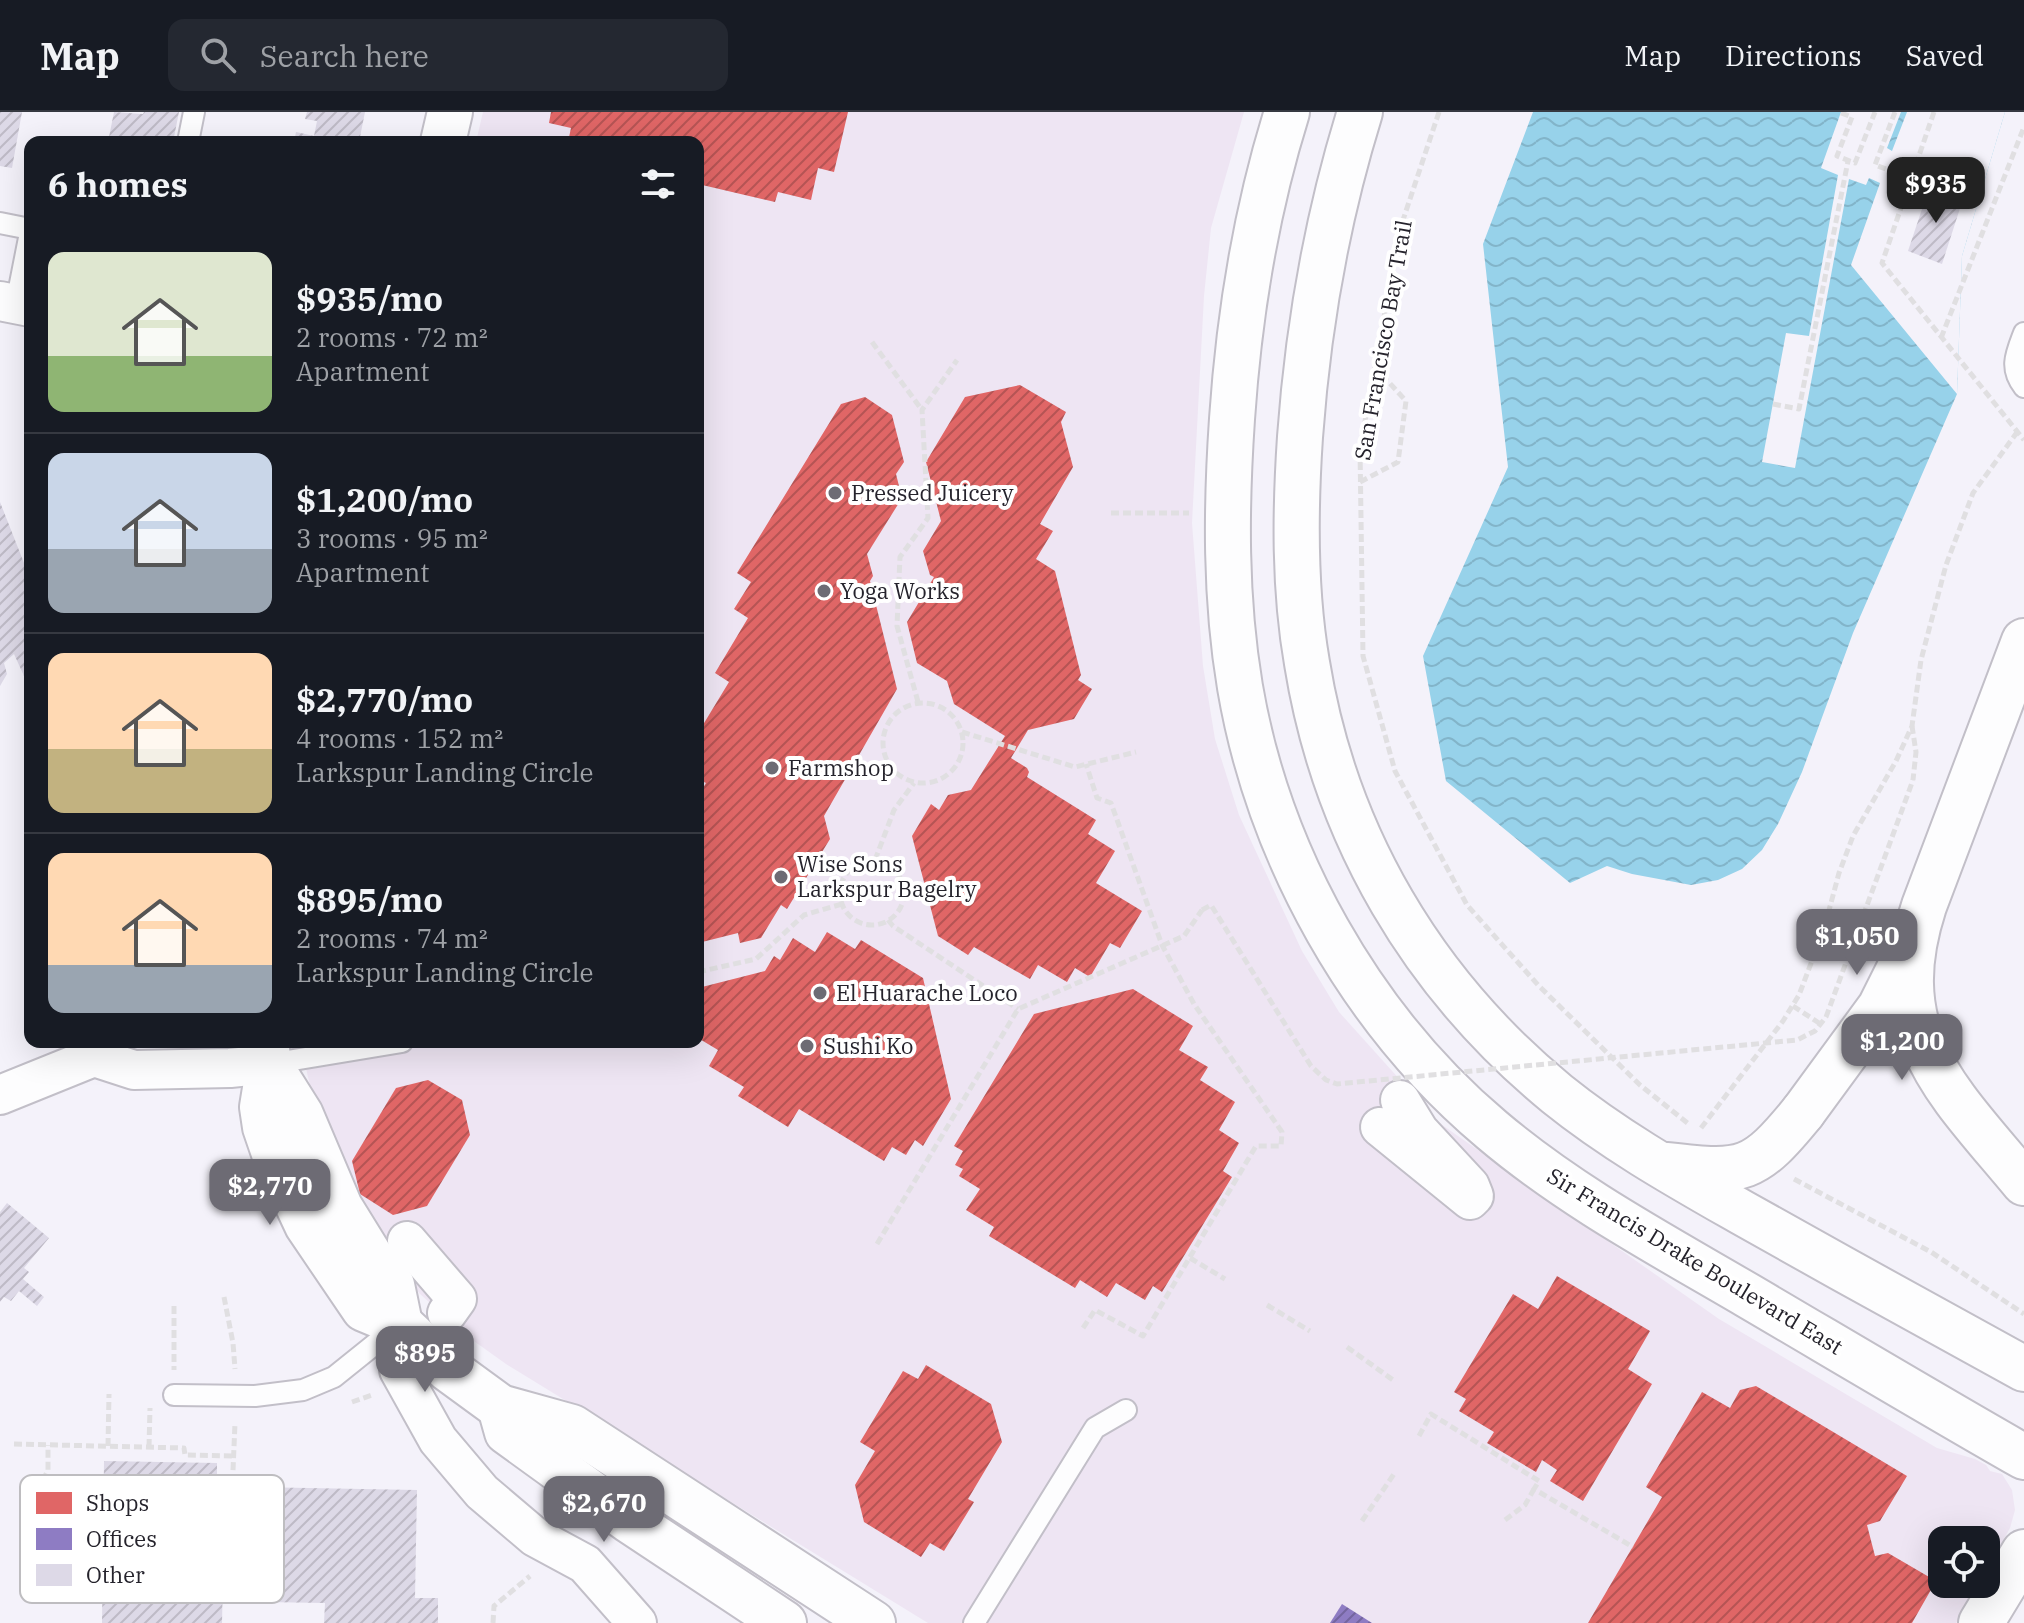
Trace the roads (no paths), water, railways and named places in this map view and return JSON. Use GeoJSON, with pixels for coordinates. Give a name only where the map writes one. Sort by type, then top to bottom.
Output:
{"type":"FeatureCollection","features":[{"type":"Feature","properties":{"kind":"main road"},"geometry":{"type":"LineString","coordinates":[[444,136],[450,112]]}},
{"type":"Feature","properties":{"kind":"main road","name":"Sir Francis Drake Boulevard East"},"geometry":{"type":"LineString","coordinates":[[1287,112],[1261,211],[1241,327],[1228,474],[1228,568],[1236,662],[1255,752],[1284,841],[1319,913],[1362,982],[1409,1046],[1463,1105],[1524,1156],[1646,1236],[2024,1457]]}},
{"type":"Feature","properties":{"kind":"main road"},"geometry":{"type":"LineString","coordinates":[[1360,112],[1338,191],[1308,347],[1299,450],[1297,542],[1306,661],[1323,740],[1349,814],[1402,922],[1474,1017],[1532,1073],[1593,1121],[1659,1164],[2024,1369]]}},
{"type":"Feature","properties":{"kind":"main road"},"geometry":{"type":"LineString","coordinates":[[1659,1164],[1702,1169],[1739,1168],[1767,1154],[1803,1112],[1880,1007],[1914,939],[2024,641]]}},
{"type":"Feature","properties":{"kind":"main road"},"geometry":{"type":"LineString","coordinates":[[1914,939],[1910,990],[1916,1027],[1929,1060],[1954,1098],[2024,1183]]}},
{"type":"Feature","properties":{"kind":"main road"},"geometry":{"type":"LineString","coordinates":[[267,1053],[301,1115],[340,1207],[365,1249],[392,1285],[400,1324],[448,1369],[500,1407],[572,1427],[873,1623]]}},
{"type":"Feature","properties":{"kind":"main road"},"geometry":{"type":"LineString","coordinates":[[500,1407],[507,1432],[630,1521],[784,1623]]}},
{"type":"Feature","properties":{"kind":"main road"},"geometry":{"type":"LineString","coordinates":[[1981,1623],[2024,1552]]}},
{"type":"Feature","properties":{"kind":"street"},"geometry":{"type":"LineString","coordinates":[[0,1095],[94,1057],[134,1070],[230,1068],[267,1053]]}},
{"type":"Feature","properties":{"kind":"street"},"geometry":{"type":"LineString","coordinates":[[407,1241],[457,1299],[447,1313]]}},
{"type":"Feature","properties":{"kind":"street"},"geometry":{"type":"LineString","coordinates":[[399,1370],[438,1440],[482,1492],[541,1540],[585,1564],[637,1623]]}},
{"type":"Feature","properties":{"kind":"lane"},"geometry":{"type":"LineString","coordinates":[[189,136],[194,112]]}},
{"type":"Feature","properties":{"kind":"lane"},"geometry":{"type":"LineString","coordinates":[[0,223],[24,229]]}},
{"type":"Feature","properties":{"kind":"lane"},"geometry":{"type":"LineString","coordinates":[[15,304],[24,260]]}},
{"type":"Feature","properties":{"kind":"lane"},"geometry":{"type":"LineString","coordinates":[[2024,333],[2013,365],[2024,387]]}},
{"type":"Feature","properties":{"kind":"lane"},"geometry":{"type":"LineString","coordinates":[[267,1053],[328,1048]]}},
{"type":"Feature","properties":{"kind":"lane"},"geometry":{"type":"LineString","coordinates":[[174,1395],[255,1396],[303,1390],[334,1377],[400,1324]]}},
{"type":"Feature","properties":{"kind":"lane"},"geometry":{"type":"LineString","coordinates":[[974,1623],[1095,1428],[1126,1410]]}},
{"type":"Feature","properties":{"kind":"water"},"geometry":{"type":"Polygon","coordinates":[[[1533,112],[2005,112],[1962,256],[1957,394],[1853,633],[1802,772],[1778,824],[1762,850],[1742,869],[1718,880],[1691,885],[1607,866],[1570,883],[1446,781],[1423,656],[1508,467],[1483,244],[1533,112]]]}},
{"type":"Feature","properties":{"kind":"place","name":"Pressed Juicery"},"geometry":{"type":"Point","coordinates":[835,493]}},
{"type":"Feature","properties":{"kind":"place","name":"Yoga Works"},"geometry":{"type":"Point","coordinates":[824,591]}},
{"type":"Feature","properties":{"kind":"place","name":"Farmshop"},"geometry":{"type":"Point","coordinates":[772,768]}},
{"type":"Feature","properties":{"kind":"place","name":"Wise Sons Larkspur Bagelry"},"geometry":{"type":"Point","coordinates":[781,877]}},
{"type":"Feature","properties":{"kind":"place","name":"El Huarache Loco"},"geometry":{"type":"Point","coordinates":[820,993]}},
{"type":"Feature","properties":{"kind":"place","name":"Sushi Ko"},"geometry":{"type":"Point","coordinates":[807,1046]}}]}
